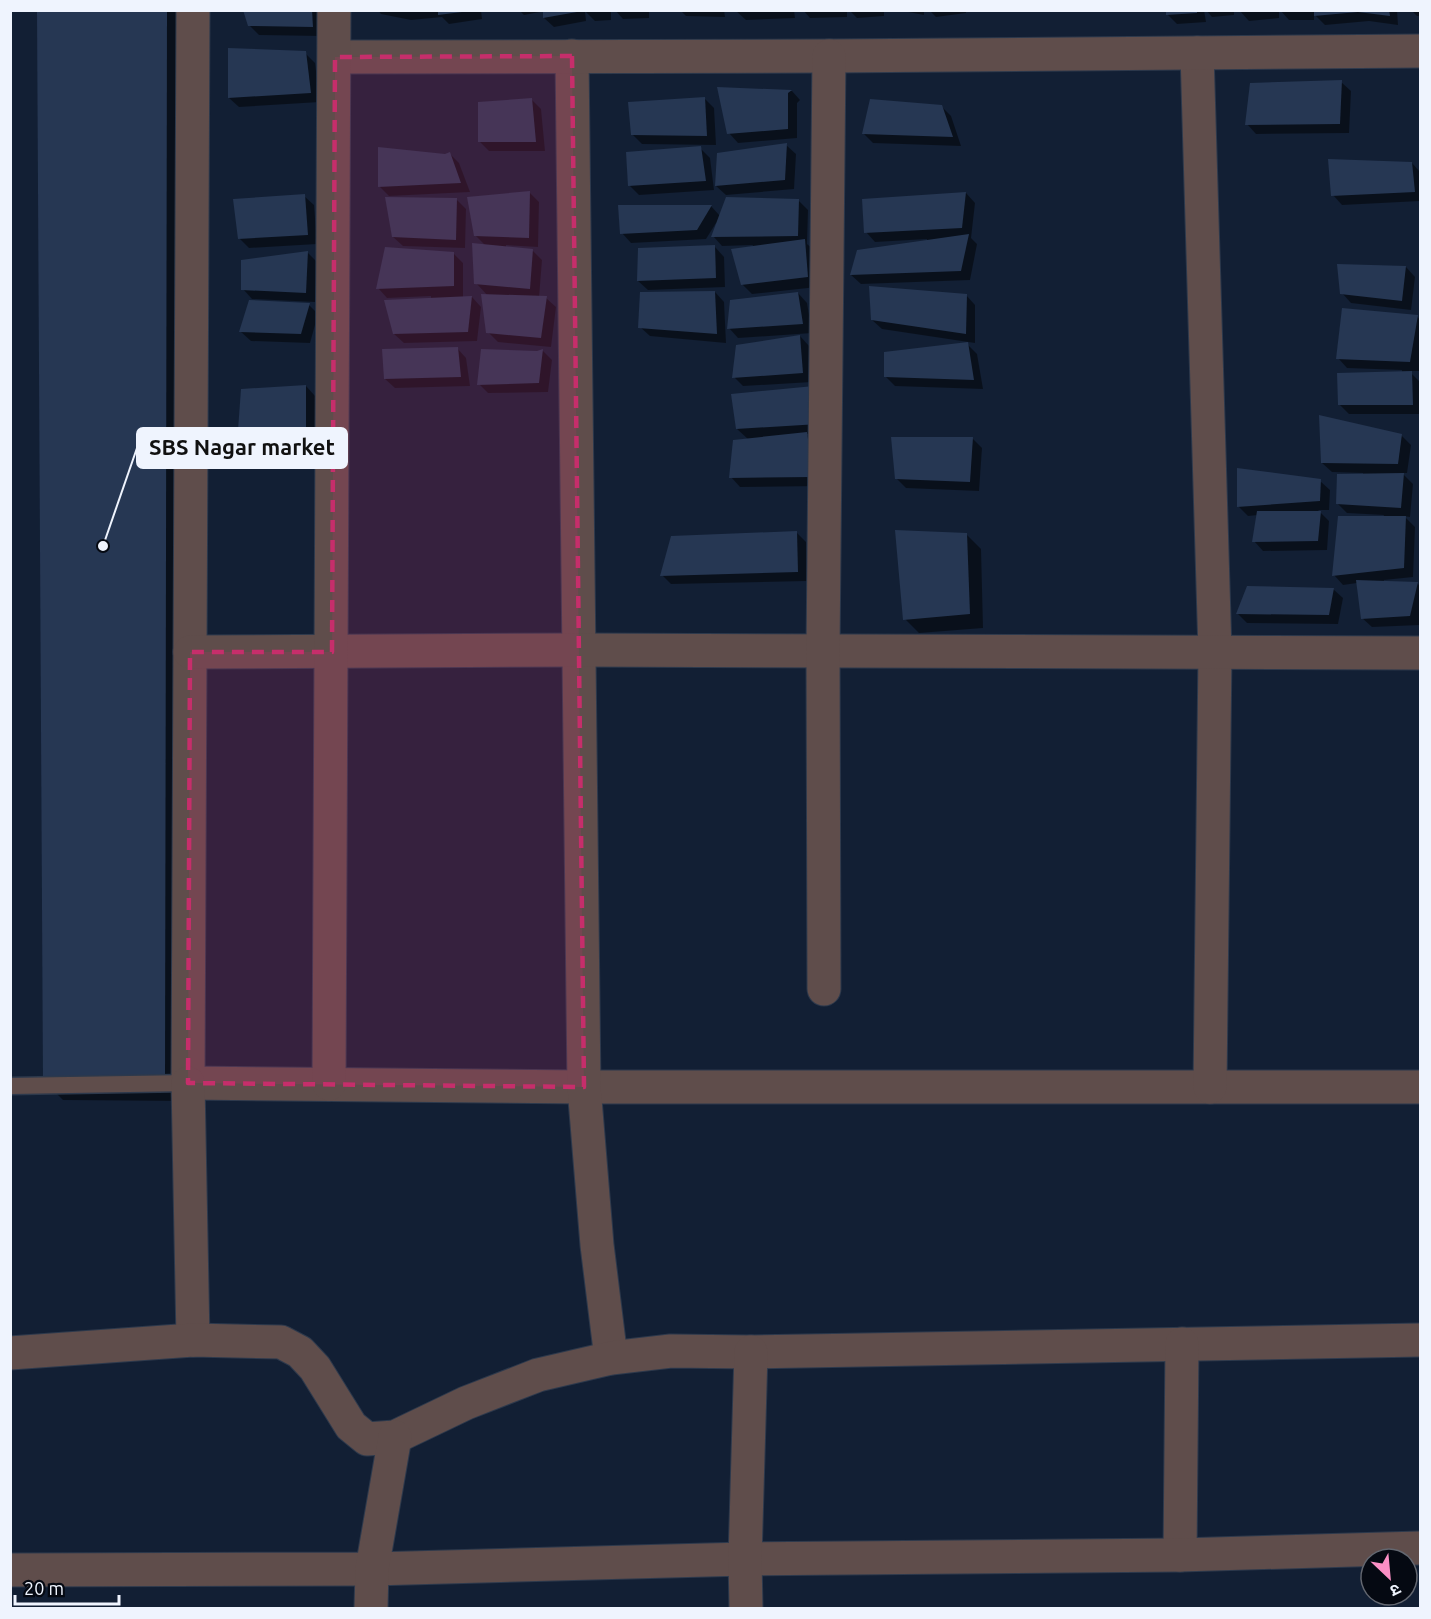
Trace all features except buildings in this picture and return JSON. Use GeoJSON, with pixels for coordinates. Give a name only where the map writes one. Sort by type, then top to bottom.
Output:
{"type":"FeatureCollection","features":[{"type":"Feature","properties":{"kind":"street"},"geometry":{"type":"LineString","coordinates":[[193,10],[188,1083],[193,1340]]}},
{"type":"Feature","properties":{"kind":"street"},"geometry":{"type":"LineString","coordinates":[[329,1084],[334,10]]}},
{"type":"Feature","properties":{"kind":"street"},"geometry":{"type":"LineString","coordinates":[[335,57],[1420,51]]}},
{"type":"Feature","properties":{"kind":"street"},"geometry":{"type":"LineString","coordinates":[[1197,53],[1215,652],[1210,1087]]}},
{"type":"Feature","properties":{"kind":"street"},"geometry":{"type":"LineString","coordinates":[[572,56],[584,1087],[597,1245],[611,1358]]}},
{"type":"Feature","properties":{"kind":"street"},"geometry":{"type":"LineString","coordinates":[[824,989],[823,650],[829,56]]}},
{"type":"Feature","properties":{"kind":"street"},"geometry":{"type":"LineString","coordinates":[[190,652],[823,650],[1420,653]]}},
{"type":"Feature","properties":{"kind":"street"},"geometry":{"type":"LineString","coordinates":[[188,1083],[584,1087],[1420,1087]]}},
{"type":"Feature","properties":{"kind":"street"},"geometry":{"type":"LineString","coordinates":[[10,1353],[193,1340],[281,1342],[300,1352],[315,1368],[351,1426],[368,1439],[395,1437],[466,1403],[538,1375],[611,1358],[671,1351],[751,1352],[1420,1340]]}},
{"type":"Feature","properties":{"kind":"street"},"geometry":{"type":"LineString","coordinates":[[1180,1555],[1182,1344]]}},
{"type":"Feature","properties":{"kind":"street"},"geometry":{"type":"LineString","coordinates":[[746,1608],[745,1559],[751,1352]]}},
{"type":"Feature","properties":{"kind":"street"},"geometry":{"type":"LineString","coordinates":[[371,1608],[372,1569],[395,1437]]}},
{"type":"Feature","properties":{"kind":"street"},"geometry":{"type":"LineString","coordinates":[[10,1570],[372,1569],[745,1559],[1180,1555],[1420,1548]]}},
{"type":"Feature","properties":{"kind":"lane"},"geometry":{"type":"LineString","coordinates":[[10,1086],[188,1083]]}},
{"type":"Feature","properties":{"kind":"highlighted area"},"geometry":{"type":"Polygon","coordinates":[[[572,56],[584,1087],[188,1083],[190,652],[332,652],[335,57],[572,56]]]}},
{"type":"Feature","properties":{"kind":"place","name":"SBS Nagar market"},"geometry":{"type":"Point","coordinates":[103,546]}}]}
